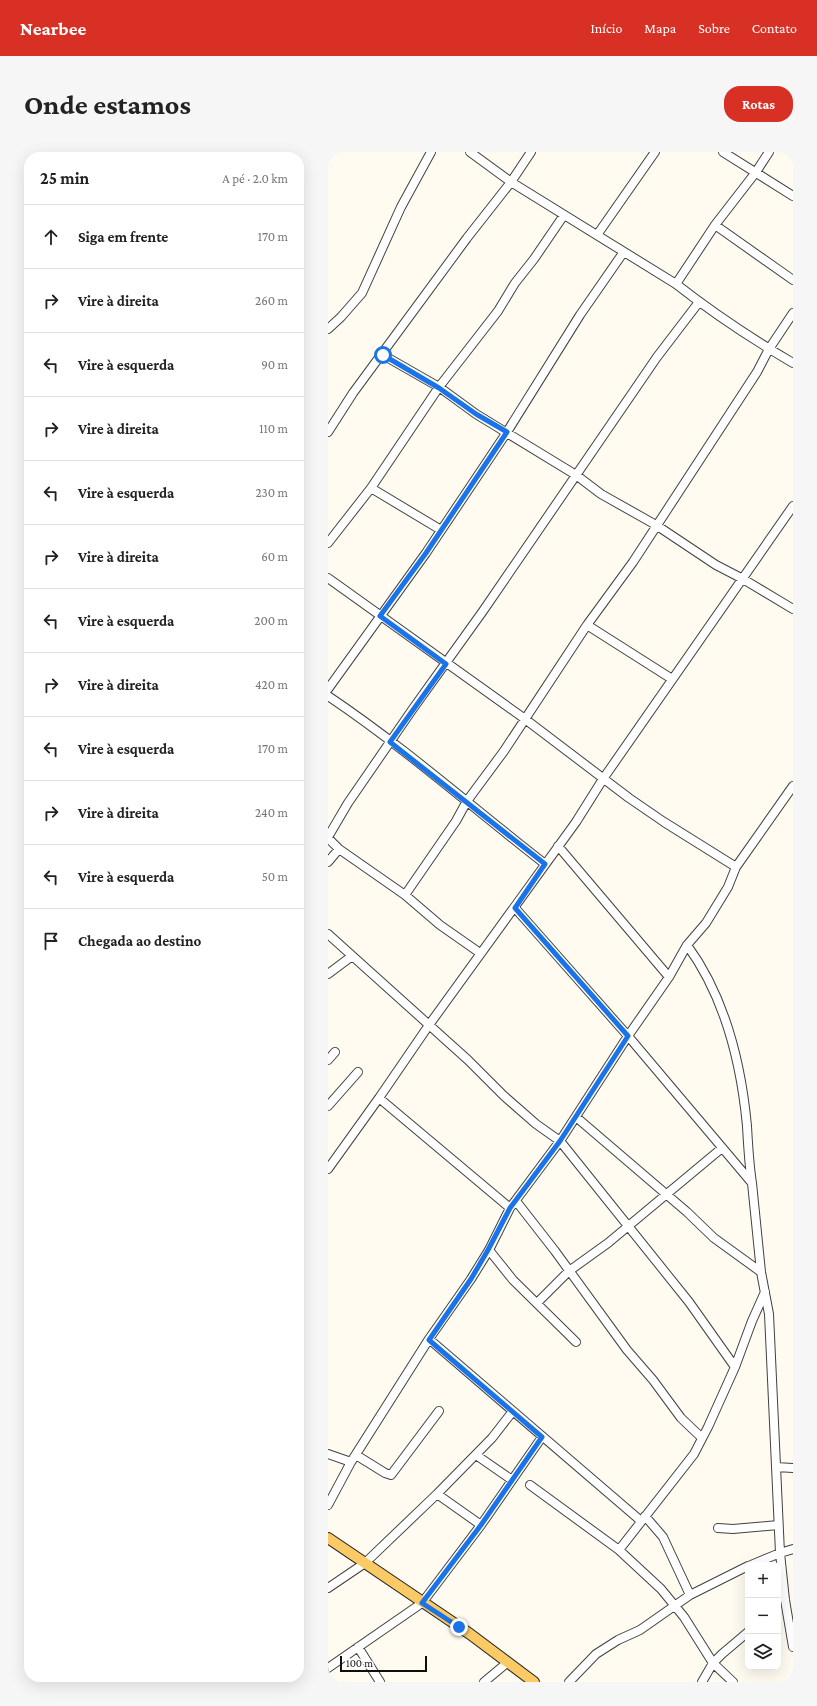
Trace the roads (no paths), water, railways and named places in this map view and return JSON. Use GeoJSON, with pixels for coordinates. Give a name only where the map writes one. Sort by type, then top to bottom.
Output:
{"type":"FeatureCollection","features":[{"type":"Feature","properties":{"kind":"main road"},"geometry":{"type":"LineString","coordinates":[[328,1538],[422,1603],[470,1634],[534,1682]]}},
{"type":"Feature","properties":{"kind":"street"},"geometry":{"type":"LineString","coordinates":[[328,329],[362,293],[401,207],[431,152]]}},
{"type":"Feature","properties":{"kind":"street"},"geometry":{"type":"LineString","coordinates":[[470,152],[511,182],[676,284],[699,302],[769,349],[793,363]]}},
{"type":"Feature","properties":{"kind":"street"},"geometry":{"type":"LineString","coordinates":[[328,432],[354,393],[467,238],[511,182],[531,152]]}},
{"type":"Feature","properties":{"kind":"street"},"geometry":{"type":"LineString","coordinates":[[597,235],[655,152]]}},
{"type":"Feature","properties":{"kind":"street"},"geometry":{"type":"LineString","coordinates":[[723,152],[793,196]]}},
{"type":"Feature","properties":{"kind":"street"},"geometry":{"type":"LineString","coordinates":[[676,284],[715,225],[756,172],[769,152]]}},
{"type":"Feature","properties":{"kind":"street"},"geometry":{"type":"LineString","coordinates":[[328,543],[371,488],[439,388],[498,311],[515,282],[534,259],[564,215]]}},
{"type":"Feature","properties":{"kind":"street"},"geometry":{"type":"LineString","coordinates":[[715,225],[793,280]]}},
{"type":"Feature","properties":{"kind":"street"},"geometry":{"type":"LineString","coordinates":[[328,689],[426,553],[507,432],[580,315],[624,253]]}},
{"type":"Feature","properties":{"kind":"street"},"geometry":{"type":"LineString","coordinates":[[480,953],[440,925],[405,895],[339,849],[328,838],[348,803],[390,742],[446,664],[657,357],[699,302]]}},
{"type":"Feature","properties":{"kind":"street"},"geometry":{"type":"LineString","coordinates":[[405,895],[587,625],[633,562],[757,372],[769,349],[793,313]]}},
{"type":"Feature","properties":{"kind":"street"},"geometry":{"type":"LineString","coordinates":[[383,355],[439,388],[476,414],[576,475],[601,494],[656,525],[716,565],[743,579],[793,609]]}},
{"type":"Feature","properties":{"kind":"street"},"geometry":{"type":"LineString","coordinates":[[371,488],[441,530]]}},
{"type":"Feature","properties":{"kind":"street"},"geometry":{"type":"LineString","coordinates":[[328,1169],[379,1098],[428,1025],[480,953],[515,908],[576,822],[603,779],[793,506]]}},
{"type":"Feature","properties":{"kind":"street"},"geometry":{"type":"LineString","coordinates":[[328,578],[446,664],[525,719],[603,779],[664,822],[736,867]]}},
{"type":"Feature","properties":{"kind":"street"},"geometry":{"type":"LineString","coordinates":[[587,625],[672,679]]}},
{"type":"Feature","properties":{"kind":"street"},"geometry":{"type":"LineString","coordinates":[[328,696],[352,712],[467,801],[545,864]]}},
{"type":"Feature","properties":{"kind":"street"},"geometry":{"type":"LineString","coordinates":[[328,1505],[351,1462],[429,1340],[471,1279],[510,1208],[560,1141],[628,1036],[669,977],[687,945],[706,923],[728,887],[736,867],[793,786]]}},
{"type":"Feature","properties":{"kind":"street"},"geometry":{"type":"LineString","coordinates":[[558,846],[669,977]]}},
{"type":"Feature","properties":{"kind":"street"},"geometry":{"type":"LineString","coordinates":[[328,862],[339,849]]}},
{"type":"Feature","properties":{"kind":"street"},"geometry":{"type":"LineString","coordinates":[[515,908],[628,1036],[752,1183]]}},
{"type":"Feature","properties":{"kind":"street"},"geometry":{"type":"LineString","coordinates":[[328,934],[468,1060],[504,1096],[536,1124],[560,1141],[689,1302],[735,1367]]}},
{"type":"Feature","properties":{"kind":"street"},"geometry":{"type":"LineString","coordinates":[[687,945],[701,965],[712,986],[722,1011],[735,1053],[746,1117],[761,1272],[769,1314],[780,1553],[785,1600],[793,1647]]}},
{"type":"Feature","properties":{"kind":"street"},"geometry":{"type":"LineString","coordinates":[[328,974],[352,956]]}},
{"type":"Feature","properties":{"kind":"street"},"geometry":{"type":"LineString","coordinates":[[328,1060],[335,1052]]}},
{"type":"Feature","properties":{"kind":"street"},"geometry":{"type":"LineString","coordinates":[[328,1106],[358,1072]]}},
{"type":"Feature","properties":{"kind":"street"},"geometry":{"type":"LineString","coordinates":[[379,1098],[510,1208]]}},
{"type":"Feature","properties":{"kind":"street"},"geometry":{"type":"LineString","coordinates":[[576,1117],[687,1212],[714,1238],[761,1272]]}},
{"type":"Feature","properties":{"kind":"street"},"geometry":{"type":"LineString","coordinates":[[538,1303],[569,1271],[608,1243],[722,1148]]}},
{"type":"Feature","properties":{"kind":"street"},"geometry":{"type":"LineString","coordinates":[[516,1201],[620,1340],[682,1418],[702,1438]]}},
{"type":"Feature","properties":{"kind":"street"},"geometry":{"type":"LineString","coordinates":[[488,1250],[513,1280],[576,1342]]}},
{"type":"Feature","properties":{"kind":"street"},"geometry":{"type":"LineString","coordinates":[[619,1550],[694,1454],[735,1367],[752,1321],[765,1292]]}},
{"type":"Feature","properties":{"kind":"street"},"geometry":{"type":"LineString","coordinates":[[429,1340],[542,1437],[643,1518],[663,1537],[690,1595]]}},
{"type":"Feature","properties":{"kind":"street"},"geometry":{"type":"LineString","coordinates":[[356,1455],[385,1473],[391,1475],[439,1410]]}},
{"type":"Feature","properties":{"kind":"street"},"geometry":{"type":"LineString","coordinates":[[328,1588],[365,1563],[476,1455],[492,1438],[513,1411]]}},
{"type":"Feature","properties":{"kind":"street"},"geometry":{"type":"LineString","coordinates":[[328,1668],[422,1603],[481,1525],[542,1437]]}},
{"type":"Feature","properties":{"kind":"street"},"geometry":{"type":"LineString","coordinates":[[328,1454],[351,1462]]}},
{"type":"Feature","properties":{"kind":"street"},"geometry":{"type":"LineString","coordinates":[[476,1455],[512,1480]]}},
{"type":"Feature","properties":{"kind":"street"},"geometry":{"type":"LineString","coordinates":[[776,1466],[793,1468]]}},
{"type":"Feature","properties":{"kind":"street"},"geometry":{"type":"LineString","coordinates":[[530,1485],[619,1550],[662,1589],[675,1605],[713,1663],[733,1682]]}},
{"type":"Feature","properties":{"kind":"street"},"geometry":{"type":"LineString","coordinates":[[437,1494],[481,1525]]}},
{"type":"Feature","properties":{"kind":"street"},"geometry":{"type":"LineString","coordinates":[[718,1528],[733,1529],[778,1525]]}},
{"type":"Feature","properties":{"kind":"street"},"geometry":{"type":"LineString","coordinates":[[758,1562],[780,1553],[793,1550]]}},
{"type":"Feature","properties":{"kind":"street"},"geometry":{"type":"LineString","coordinates":[[569,1682],[596,1654],[618,1640],[640,1630],[690,1595],[745,1568]]}},
{"type":"Feature","properties":{"kind":"street"},"geometry":{"type":"LineString","coordinates":[[781,1603],[785,1600]]}},
{"type":"Feature","properties":{"kind":"street"},"geometry":{"type":"LineString","coordinates":[[702,1682],[713,1663],[746,1634]]}},
{"type":"Feature","properties":{"kind":"street"},"geometry":{"type":"LineString","coordinates":[[358,1647],[380,1682]]}},
{"type":"Feature","properties":{"kind":"street"},"geometry":{"type":"LineString","coordinates":[[484,1682],[508,1662]]}}]}
